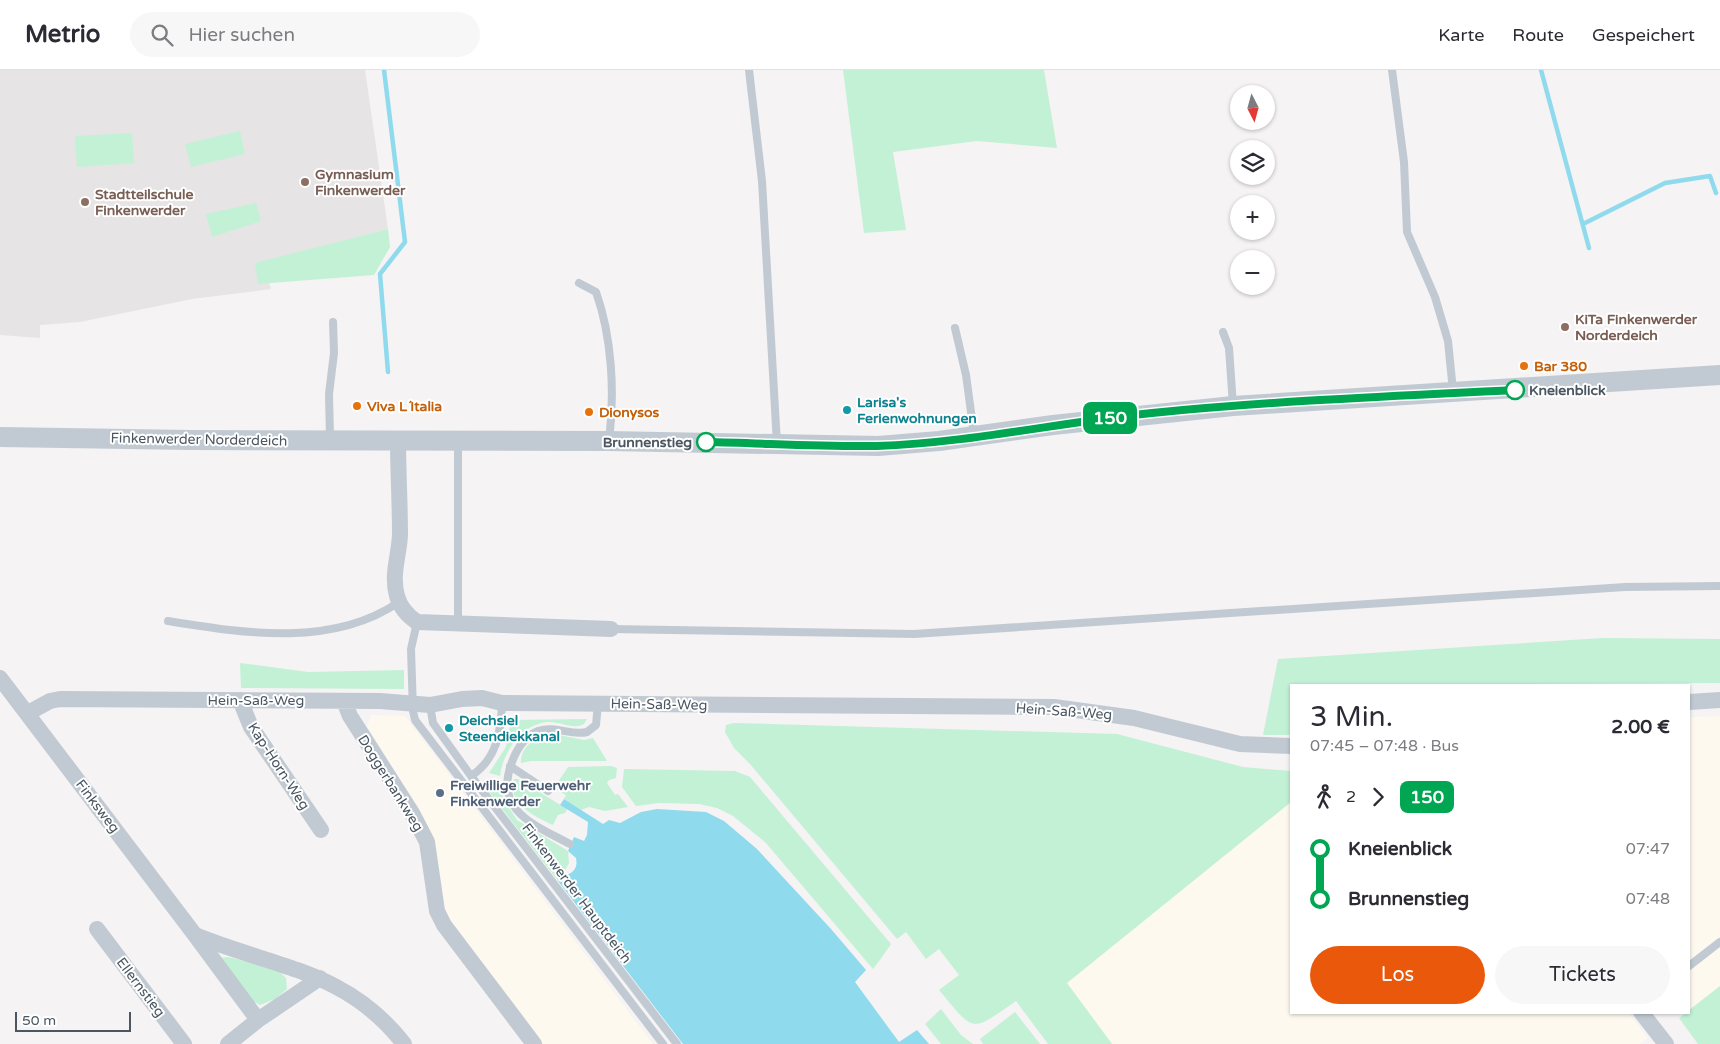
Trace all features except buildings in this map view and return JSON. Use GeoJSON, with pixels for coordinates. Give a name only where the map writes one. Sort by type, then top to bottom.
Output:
{"type":"FeatureCollection","features":[{"type":"Feature","properties":{"kind":"street","name":"Finkenwerder Norderdeich"},"geometry":{"type":"LineString","coordinates":[[0,437],[609,441],[878,446],[974,436],[1053,424],[1233,406],[1720,375]]}},
{"type":"Feature","properties":{"kind":"street"},"geometry":{"type":"LineString","coordinates":[[398,439],[400,536],[394,578],[399,602],[406,613],[417,622],[611,629]]}},
{"type":"Feature","properties":{"kind":"street","name":"Finksweg"},"geometry":{"type":"LineString","coordinates":[[0,678],[258,1020]]}},
{"type":"Feature","properties":{"kind":"street","name":"Hein-Saß-Weg"},"geometry":{"type":"LineString","coordinates":[[28,713],[50,701],[60,699],[344,701],[430,705],[462,699],[482,698],[502,703],[1054,707],[1134,718],[1240,744],[1290,746]]}},
{"type":"Feature","properties":{"kind":"street","name":"Kap-Horn-Weg"},"geometry":{"type":"LineString","coordinates":[[240,700],[251,727],[321,830]]}},
{"type":"Feature","properties":{"kind":"street"},"geometry":{"type":"LineString","coordinates":[[1690,702],[1720,700]]}},
{"type":"Feature","properties":{"kind":"street","name":"Doggerbankweg"},"geometry":{"type":"LineString","coordinates":[[344,701],[350,716],[412,813],[426,842],[437,911],[444,925],[534,1044]]}},
{"type":"Feature","properties":{"kind":"street","name":"Ellernstieg"},"geometry":{"type":"LineString","coordinates":[[97,929],[184,1044]]}},
{"type":"Feature","properties":{"kind":"street"},"geometry":{"type":"LineString","coordinates":[[195,935],[233,951],[281,964],[320,978],[344,989],[392,1028],[404,1044]]}},
{"type":"Feature","properties":{"kind":"street"},"geometry":{"type":"LineString","coordinates":[[228,1044],[258,1020],[320,978]]}},
{"type":"Feature","properties":{"kind":"street"},"geometry":{"type":"LineString","coordinates":[[1643,1014],[1666,1044]]}},
{"type":"Feature","properties":{"kind":"lane"},"geometry":{"type":"LineString","coordinates":[[749,70],[762,181],[777,444]]}},
{"type":"Feature","properties":{"kind":"lane"},"geometry":{"type":"LineString","coordinates":[[1392,70],[1404,162],[1407,232],[1435,297],[1448,341],[1453,393]]}},
{"type":"Feature","properties":{"kind":"lane"},"geometry":{"type":"LineString","coordinates":[[580,283],[596,292],[604,319],[612,417],[609,441]]}},
{"type":"Feature","properties":{"kind":"lane"},"geometry":{"type":"LineString","coordinates":[[330,440],[328,394],[334,353],[333,322]]}},
{"type":"Feature","properties":{"kind":"lane"},"geometry":{"type":"LineString","coordinates":[[955,328],[966,374],[974,436]]}},
{"type":"Feature","properties":{"kind":"lane"},"geometry":{"type":"LineString","coordinates":[[1223,332],[1229,348],[1233,406]]}},
{"type":"Feature","properties":{"kind":"lane"},"geometry":{"type":"LineString","coordinates":[[458,440],[458,624]]}},
{"type":"Feature","properties":{"kind":"lane"},"geometry":{"type":"LineString","coordinates":[[611,629],[914,634],[1625,587],[1720,586]]}},
{"type":"Feature","properties":{"kind":"lane"},"geometry":{"type":"LineString","coordinates":[[168,621],[242,632],[286,634],[341,626],[364,620],[383,614],[399,602]]}},
{"type":"Feature","properties":{"kind":"lane"},"geometry":{"type":"LineString","coordinates":[[417,622],[411,649],[414,716],[418,723],[663,1044]]}},
{"type":"Feature","properties":{"kind":"lane"},"geometry":{"type":"LineString","coordinates":[[471,776],[482,769],[492,755],[499,736],[502,703]]}},
{"type":"Feature","properties":{"kind":"lane"},"geometry":{"type":"LineString","coordinates":[[570,844],[525,819],[513,806],[507,786],[510,766],[520,744],[538,731],[552,729],[579,733],[591,730],[597,722],[598,703]]}},
{"type":"Feature","properties":{"kind":"lane","name":"Finkenwerder Hauptdeich"},"geometry":{"type":"LineString","coordinates":[[430,705],[433,723],[471,776],[677,1044]]}},
{"type":"Feature","properties":{"kind":"lane"},"geometry":{"type":"LineString","coordinates":[[510,766],[548,791]]}},
{"type":"Feature","properties":{"kind":"lane"},"geometry":{"type":"LineString","coordinates":[[1690,965],[1720,942]]}},
{"type":"Feature","properties":{"kind":"shaded area"},"geometry":{"type":"Polygon","coordinates":[[[0,70],[365,70],[388,229],[292,254],[266,274],[271,289],[192,299],[80,322],[40,325],[40,338],[0,335],[0,70]]]}},
{"type":"Feature","properties":{"kind":"shaded area"},"geometry":{"type":"Polygon","coordinates":[[[371,715],[405,716],[653,1044],[542,1044],[459,935],[443,908],[418,809],[367,726],[371,715]]]}},
{"type":"Feature","properties":{"kind":"shaded area"},"geometry":{"type":"Polygon","coordinates":[[[1720,716],[1720,986],[1690,1009],[1690,717],[1720,716]]]}},
{"type":"Feature","properties":{"kind":"shaded area"},"geometry":{"type":"Polygon","coordinates":[[[1290,803],[1290,1014],[1629,1014],[1648,1038],[1640,1044],[1112,1044],[1067,983],[1290,803]]]}},
{"type":"Feature","properties":{"kind":"green space"},"geometry":{"type":"Polygon","coordinates":[[[843,70],[1044,70],[1057,148],[977,141],[893,152],[906,230],[864,233],[843,70]]]}},
{"type":"Feature","properties":{"kind":"green space"},"geometry":{"type":"Polygon","coordinates":[[[240,131],[245,154],[191,167],[185,144],[240,131]]]}},
{"type":"Feature","properties":{"kind":"green space"},"geometry":{"type":"Polygon","coordinates":[[[132,133],[134,163],[77,167],[75,136],[132,133]]]}},
{"type":"Feature","properties":{"kind":"green space"},"geometry":{"type":"Polygon","coordinates":[[[256,203],[261,221],[212,237],[206,214],[256,203]]]}},
{"type":"Feature","properties":{"kind":"green space"},"geometry":{"type":"Polygon","coordinates":[[[388,229],[390,247],[374,275],[258,284],[255,263],[388,229]]]}},
{"type":"Feature","properties":{"kind":"green space"},"geometry":{"type":"Polygon","coordinates":[[[1603,638],[1720,639],[1720,683],[1290,684],[1290,735],[1263,735],[1278,659],[1603,638]]]}},
{"type":"Feature","properties":{"kind":"green space"},"geometry":{"type":"Polygon","coordinates":[[[240,663],[308,672],[404,670],[404,689],[241,688],[240,663]]]}},
{"type":"Feature","properties":{"kind":"green space"},"geometry":{"type":"Polygon","coordinates":[[[587,719],[580,726],[549,722],[530,727],[522,733],[510,749],[505,758],[500,776],[489,773],[506,747],[511,720],[587,719]]]}},
{"type":"Feature","properties":{"kind":"green space"},"geometry":{"type":"Polygon","coordinates":[[[734,723],[1117,734],[1243,767],[1290,771],[1290,803],[1067,983],[1112,1044],[1048,1044],[1016,1001],[981,1023],[974,1024],[967,1021],[939,990],[959,975],[939,949],[926,959],[906,932],[897,939],[750,764],[734,748],[725,732],[726,725],[734,723]]]}},
{"type":"Feature","properties":{"kind":"green space"},"geometry":{"type":"Polygon","coordinates":[[[554,734],[584,740],[593,738],[607,761],[531,761],[521,763],[523,751],[531,742],[554,734]]]}},
{"type":"Feature","properties":{"kind":"green space"},"geometry":{"type":"Polygon","coordinates":[[[611,766],[617,768],[616,778],[609,780],[607,783],[615,795],[618,794],[628,807],[605,811],[589,807],[581,810],[564,799],[566,795],[554,788],[568,767],[611,766]]]}},
{"type":"Feature","properties":{"kind":"green space"},"geometry":{"type":"Polygon","coordinates":[[[624,769],[735,771],[750,777],[891,944],[873,969],[766,843],[733,816],[717,808],[699,804],[659,803],[636,806],[622,787],[624,769]]]}},
{"type":"Feature","properties":{"kind":"green space"},"geometry":{"type":"Polygon","coordinates":[[[514,779],[518,779],[567,809],[565,813],[558,815],[553,825],[532,814],[514,796],[514,779]]]}},
{"type":"Feature","properties":{"kind":"green space"},"geometry":{"type":"Polygon","coordinates":[[[500,784],[504,800],[517,820],[568,851],[569,863],[560,880],[558,881],[486,788],[500,784]]]}},
{"type":"Feature","properties":{"kind":"green space"},"geometry":{"type":"Polygon","coordinates":[[[228,957],[277,969],[286,978],[287,989],[275,999],[260,1005],[253,1001],[220,958],[228,957]]]}},
{"type":"Feature","properties":{"kind":"green space"},"geometry":{"type":"Polygon","coordinates":[[[1720,986],[1720,1044],[1698,1044],[1679,1018],[1684,1014],[1690,1014],[1690,1009],[1720,986]]]}},
{"type":"Feature","properties":{"kind":"green space"},"geometry":{"type":"Polygon","coordinates":[[[941,1009],[961,1035],[973,1044],[941,1044],[925,1024],[941,1009]]]}},
{"type":"Feature","properties":{"kind":"green space"},"geometry":{"type":"Polygon","coordinates":[[[1015,1012],[1040,1044],[983,1044],[980,1039],[1015,1012]]]}},
{"type":"Feature","properties":{"kind":"water"},"geometry":{"type":"Polygon","coordinates":[[[564,799],[603,824],[609,820],[620,823],[641,812],[657,809],[706,812],[724,821],[757,849],[866,970],[855,982],[899,1042],[917,1030],[929,1044],[683,1044],[558,881],[576,867],[576,858],[568,851],[574,837],[584,841],[587,835],[588,822],[560,805],[564,799]]]}},
{"type":"Feature","properties":{"kind":"waterway"},"geometry":{"type":"LineString","coordinates":[[384,70],[405,242],[380,274],[388,372]]}},
{"type":"Feature","properties":{"kind":"waterway"},"geometry":{"type":"LineString","coordinates":[[1541,70],[1589,248]]}},
{"type":"Feature","properties":{"kind":"waterway"},"geometry":{"type":"LineString","coordinates":[[1583,224],[1665,183],[1710,176],[1716,193]]}},
{"type":"Feature","properties":{"kind":"bus line","name":"150"},"geometry":{"type":"LineString","coordinates":[[706,442],[878,446],[939,441],[1053,424],[1152,413],[1337,399],[1515,390]]}},
{"type":"Feature","properties":{"kind":"place","name":"Gymnasium Finkenwerder"},"geometry":{"type":"Point","coordinates":[305,182]}},
{"type":"Feature","properties":{"kind":"place","name":"Stadtteilschule Finkenwerder"},"geometry":{"type":"Point","coordinates":[85,202]}},
{"type":"Feature","properties":{"kind":"place","name":"KiTa Finkenwerder Norderdeich"},"geometry":{"type":"Point","coordinates":[1565,327]}},
{"type":"Feature","properties":{"kind":"place","name":"Bar 380"},"geometry":{"type":"Point","coordinates":[1524,366]}},
{"type":"Feature","properties":{"kind":"place","name":"Kneienblick"},"geometry":{"type":"Point","coordinates":[1515,390]}},
{"type":"Feature","properties":{"kind":"place","name":"Viva L´Italia"},"geometry":{"type":"Point","coordinates":[357,406]}},
{"type":"Feature","properties":{"kind":"place","name":"Larisa's Ferienwohnungen"},"geometry":{"type":"Point","coordinates":[847,410]}},
{"type":"Feature","properties":{"kind":"place","name":"Dionysos"},"geometry":{"type":"Point","coordinates":[589,412]}},
{"type":"Feature","properties":{"kind":"place","name":"Brunnenstieg"},"geometry":{"type":"Point","coordinates":[706,442]}},
{"type":"Feature","properties":{"kind":"place","name":"Deichsiel Steendiekkanal"},"geometry":{"type":"Point","coordinates":[449,728]}},
{"type":"Feature","properties":{"kind":"place","name":"Freiwillige Feuerwehr Finkenwerder"},"geometry":{"type":"Point","coordinates":[440,793]}}]}
